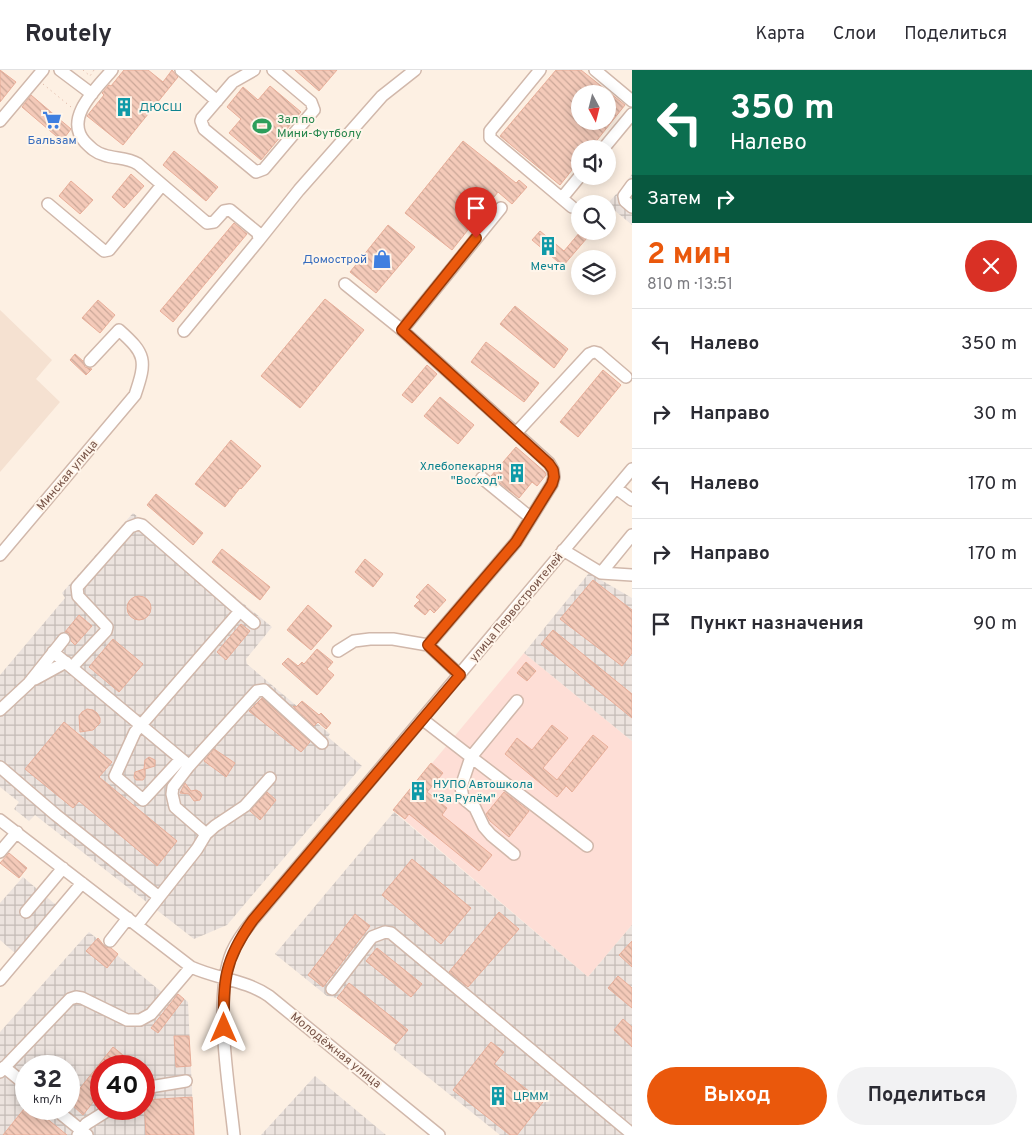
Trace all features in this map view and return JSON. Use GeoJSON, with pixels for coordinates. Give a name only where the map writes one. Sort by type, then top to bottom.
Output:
{"type":"FeatureCollection","features":[{"type":"Feature","properties":{"kind":"street"},"geometry":{"type":"LineString","coordinates":[[60,70],[92,94]]}},
{"type":"Feature","properties":{"kind":"street"},"geometry":{"type":"LineString","coordinates":[[112,70],[81,110],[77,120],[82,138],[92,149],[104,155],[132,160],[208,223],[214,222],[224,211],[230,210],[258,233],[259,240]]}},
{"type":"Feature","properties":{"kind":"street"},"geometry":{"type":"LineString","coordinates":[[181,70],[217,101]]}},
{"type":"Feature","properties":{"kind":"street"},"geometry":{"type":"LineString","coordinates":[[254,70],[233,82],[202,118],[202,126],[252,171],[260,172],[314,110],[311,102],[273,70]]}},
{"type":"Feature","properties":{"kind":"street"},"geometry":{"type":"LineString","coordinates":[[184,331],[299,190],[382,96],[415,70]]}},
{"type":"Feature","properties":{"kind":"street"},"geometry":{"type":"LineString","coordinates":[[540,70],[490,131],[490,138],[571,206]]}},
{"type":"Feature","properties":{"kind":"street"},"geometry":{"type":"LineString","coordinates":[[595,70],[632,101]]}},
{"type":"Feature","properties":{"kind":"street"},"geometry":{"type":"LineString","coordinates":[[0,121],[39,74]]}},
{"type":"Feature","properties":{"kind":"street"},"geometry":{"type":"LineString","coordinates":[[610,140],[632,114]]}},
{"type":"Feature","properties":{"kind":"street"},"geometry":{"type":"LineString","coordinates":[[48,204],[104,251],[109,250],[162,185]]}},
{"type":"Feature","properties":{"kind":"street"},"geometry":{"type":"LineString","coordinates":[[562,198],[573,185]]}},
{"type":"Feature","properties":{"kind":"street"},"geometry":{"type":"LineString","coordinates":[[632,185],[624,196],[625,201],[632,207]]}},
{"type":"Feature","properties":{"kind":"street"},"geometry":{"type":"LineString","coordinates":[[402,330],[501,208]]}},
{"type":"Feature","properties":{"kind":"street"},"geometry":{"type":"LineString","coordinates":[[346,284],[402,330],[516,433],[553,470],[552,484],[516,542],[428,645]]}},
{"type":"Feature","properties":{"kind":"street","name":"Минская улица"},"geometry":{"type":"LineString","coordinates":[[0,555],[135,395],[143,370],[142,360],[134,344],[118,330],[90,361]]}},
{"type":"Feature","properties":{"kind":"street"},"geometry":{"type":"LineString","coordinates":[[516,433],[589,354],[598,353],[626,376]]}},
{"type":"Feature","properties":{"kind":"street","name":"улица Первостроителей"},"geometry":{"type":"LineString","coordinates":[[234,1135],[224,1028],[225,979],[232,952],[253,920],[632,468]]}},
{"type":"Feature","properties":{"kind":"street"},"geometry":{"type":"LineString","coordinates":[[482,478],[531,518]]}},
{"type":"Feature","properties":{"kind":"street"},"geometry":{"type":"LineString","coordinates":[[616,488],[632,500]]}},
{"type":"Feature","properties":{"kind":"street"},"geometry":{"type":"LineString","coordinates":[[29,683],[69,665],[106,631],[107,627],[78,596],[77,587],[133,525],[142,525],[254,623]]}},
{"type":"Feature","properties":{"kind":"street"},"geometry":{"type":"LineString","coordinates":[[601,572],[632,536]]}},
{"type":"Feature","properties":{"kind":"street"},"geometry":{"type":"LineString","coordinates":[[563,550],[601,572],[632,575]]}},
{"type":"Feature","properties":{"kind":"street"},"geometry":{"type":"LineString","coordinates":[[240,611],[141,725],[132,738],[115,776],[143,800],[175,774],[257,691],[261,690],[264,690],[322,743]]}},
{"type":"Feature","properties":{"kind":"street"},"geometry":{"type":"LineString","coordinates":[[0,710],[29,683],[64,639]]}},
{"type":"Feature","properties":{"kind":"street"},"geometry":{"type":"LineString","coordinates":[[338,651],[354,641],[370,639],[393,639],[428,645],[460,675]]}},
{"type":"Feature","properties":{"kind":"street"},"geometry":{"type":"LineString","coordinates":[[54,652],[185,762]]}},
{"type":"Feature","properties":{"kind":"street"},"geometry":{"type":"LineString","coordinates":[[514,854],[484,827],[475,808],[463,798],[461,787],[471,756],[517,701]]}},
{"type":"Feature","properties":{"kind":"street"},"geometry":{"type":"LineString","coordinates":[[422,719],[587,846]]}},
{"type":"Feature","properties":{"kind":"street"},"geometry":{"type":"LineString","coordinates":[[0,767],[159,897]]}},
{"type":"Feature","properties":{"kind":"street"},"geometry":{"type":"LineString","coordinates":[[175,774],[172,794],[176,807],[206,834]]}},
{"type":"Feature","properties":{"kind":"street"},"geometry":{"type":"LineString","coordinates":[[110,940],[159,897],[206,834],[245,806],[270,778]]}},
{"type":"Feature","properties":{"kind":"street"},"geometry":{"type":"LineString","coordinates":[[0,820],[191,968],[151,1014],[140,1020],[127,1020],[82,998],[70,999],[2,1069],[15,1078]]}},
{"type":"Feature","properties":{"kind":"street"},"geometry":{"type":"LineString","coordinates":[[0,852],[17,832]]}},
{"type":"Feature","properties":{"kind":"street"},"geometry":{"type":"LineString","coordinates":[[26,912],[63,868]]}},
{"type":"Feature","properties":{"kind":"street"},"geometry":{"type":"LineString","coordinates":[[0,980],[82,883]]}},
{"type":"Feature","properties":{"kind":"street"},"geometry":{"type":"LineString","coordinates":[[332,989],[372,937],[385,932],[392,933],[632,1134]]}},
{"type":"Feature","properties":{"kind":"street","name":"Молодёжная улица"},"geometry":{"type":"LineString","coordinates":[[191,968],[251,986],[269,996],[439,1135]]}},
{"type":"Feature","properties":{"kind":"street"},"geometry":{"type":"LineString","coordinates":[[155,1086],[186,1081]]}},
{"type":"Feature","properties":{"kind":"street"},"geometry":{"type":"LineString","coordinates":[[67,1120],[82,1133],[86,1124],[92,1120]]}},
{"type":"Feature","properties":{"kind":"path"},"geometry":{"type":"LineString","coordinates":[[84,71],[90,76],[94,70]]}},
{"type":"Feature","properties":{"kind":"path"},"geometry":{"type":"LineString","coordinates":[[39,74],[76,111]]}},
{"type":"Feature","properties":{"kind":"shaded area"},"geometry":{"type":"Polygon","coordinates":[[[632,174],[632,225],[616,212],[615,195],[632,174]]]}},
{"type":"Feature","properties":{"kind":"shaded area"},"geometry":{"type":"Polygon","coordinates":[[[0,310],[52,360],[36,379],[60,402],[0,472],[0,310]]]}},
{"type":"Feature","properties":{"kind":"shaded area"},"geometry":{"type":"Polygon","coordinates":[[[133,513],[272,627],[246,659],[247,664],[330,734],[328,737],[362,766],[227,925],[194,939],[35,815],[29,821],[14,809],[19,802],[0,787],[0,675],[65,598],[62,593],[133,513]]]}},
{"type":"Feature","properties":{"kind":"shaded area"},"geometry":{"type":"Polygon","coordinates":[[[589,573],[632,598],[632,741],[524,653],[589,573]]]}},
{"type":"Feature","properties":{"kind":"shaded area"},"geometry":{"type":"Polygon","coordinates":[[[524,653],[632,741],[632,925],[588,977],[393,810],[524,653]]]}},
{"type":"Feature","properties":{"kind":"shaded area"},"geometry":{"type":"Polygon","coordinates":[[[394,812],[588,977],[632,925],[632,1135],[500,1135],[393,1049],[396,1044],[337,998],[327,996],[275,954],[394,812]]]}},
{"type":"Feature","properties":{"kind":"shaded area"},"geometry":{"type":"Polygon","coordinates":[[[23,877],[56,905],[16,954],[0,940],[0,903],[23,877]]]}},
{"type":"Feature","properties":{"kind":"shaded area"},"geometry":{"type":"Polygon","coordinates":[[[89,932],[170,999],[176,992],[188,1002],[194,1135],[0,1135],[0,1032],[89,932]]]}},
{"type":"Feature","properties":{"kind":"shaded area"},"geometry":{"type":"Polygon","coordinates":[[[315,1076],[386,1135],[261,1135],[315,1076]]]}},
{"type":"Feature","properties":{"kind":"building"},"geometry":{"type":"Polygon","coordinates":[[[0,70],[16,82],[0,102],[0,70]]]}},
{"type":"Feature","properties":{"kind":"building","name":"ДЮСШ"},"geometry":{"type":"Polygon","coordinates":[[[124,70],[148,70],[163,82],[172,70],[178,77],[123,145],[87,116],[104,95],[102,93],[109,85],[111,86],[124,70]]]}},
{"type":"Feature","properties":{"kind":"building"},"geometry":{"type":"Polygon","coordinates":[[[295,70],[337,70],[319,91],[295,70]]]}},
{"type":"Feature","properties":{"kind":"building"},"geometry":{"type":"Polygon","coordinates":[[[556,70],[581,70],[600,85],[571,85],[571,130],[605,130],[597,140],[571,140],[571,171],[560,185],[500,136],[556,70]]]}},
{"type":"Feature","properties":{"kind":"building","name":"Зал по Мини-Футболу"},"geometry":{"type":"Polygon","coordinates":[[[270,86],[301,112],[261,160],[229,133],[241,119],[227,107],[243,87],[258,100],[270,86]]]}},
{"type":"Feature","properties":{"kind":"building"},"geometry":{"type":"Polygon","coordinates":[[[31,95],[71,129],[62,141],[22,107],[31,95]]]}},
{"type":"Feature","properties":{"kind":"building"},"geometry":{"type":"Polygon","coordinates":[[[616,98],[625,105],[616,116],[616,98]]]}},
{"type":"Feature","properties":{"kind":"building"},"geometry":{"type":"Polygon","coordinates":[[[463,141],[516,183],[519,180],[527,187],[512,204],[498,192],[452,250],[405,213],[463,141]]]}},
{"type":"Feature","properties":{"kind":"building"},"geometry":{"type":"Polygon","coordinates":[[[174,151],[218,187],[206,201],[163,165],[174,151]]]}},
{"type":"Feature","properties":{"kind":"building"},"geometry":{"type":"Polygon","coordinates":[[[131,174],[144,186],[124,208],[112,197],[131,174]]]}},
{"type":"Feature","properties":{"kind":"building"},"geometry":{"type":"Polygon","coordinates":[[[71,181],[93,200],[80,214],[59,196],[71,181]]]}},
{"type":"Feature","properties":{"kind":"building"},"geometry":{"type":"Polygon","coordinates":[[[234,223],[247,234],[173,322],[160,311],[234,223]]]}},
{"type":"Feature","properties":{"kind":"building","name":"Домострой"},"geometry":{"type":"Polygon","coordinates":[[[388,225],[415,247],[376,293],[350,272],[388,225]]]}},
{"type":"Feature","properties":{"kind":"building","name":"Мечта"},"geometry":{"type":"Polygon","coordinates":[[[540,231],[564,251],[573,240],[585,240],[577,250],[571,250],[571,257],[563,266],[532,240],[540,231]]]}},
{"type":"Feature","properties":{"kind":"building"},"geometry":{"type":"Polygon","coordinates":[[[325,299],[364,330],[300,408],[261,376],[325,299]]]}},
{"type":"Feature","properties":{"kind":"building"},"geometry":{"type":"Polygon","coordinates":[[[98,300],[115,315],[100,333],[82,318],[98,300]]]}},
{"type":"Feature","properties":{"kind":"building"},"geometry":{"type":"Polygon","coordinates":[[[515,306],[568,349],[554,368],[500,324],[515,306]]]}},
{"type":"Feature","properties":{"kind":"building"},"geometry":{"type":"Polygon","coordinates":[[[486,342],[539,383],[524,402],[471,362],[486,342]]]}},
{"type":"Feature","properties":{"kind":"building"},"geometry":{"type":"Polygon","coordinates":[[[75,354],[83,361],[85,367],[92,369],[86,375],[70,360],[75,354]]]}},
{"type":"Feature","properties":{"kind":"building"},"geometry":{"type":"Polygon","coordinates":[[[427,365],[437,374],[412,403],[402,395],[427,365]]]}},
{"type":"Feature","properties":{"kind":"building"},"geometry":{"type":"Polygon","coordinates":[[[603,370],[621,385],[578,437],[560,422],[603,370]]]}},
{"type":"Feature","properties":{"kind":"building"},"geometry":{"type":"Polygon","coordinates":[[[440,397],[474,425],[458,444],[424,416],[440,397]]]}},
{"type":"Feature","properties":{"kind":"building"},"geometry":{"type":"Polygon","coordinates":[[[231,440],[261,466],[225,507],[195,484],[231,440]]]}},
{"type":"Feature","properties":{"kind":"building","name":"Хлебопекарня \"Восход\""},"geometry":{"type":"Polygon","coordinates":[[[516,447],[545,472],[546,475],[537,486],[532,482],[519,498],[491,476],[516,447]]]}},
{"type":"Feature","properties":{"kind":"building"},"geometry":{"type":"Polygon","coordinates":[[[156,494],[203,533],[193,545],[147,505],[156,494]]]}},
{"type":"Feature","properties":{"kind":"building"},"geometry":{"type":"Polygon","coordinates":[[[222,549],[270,587],[260,600],[212,562],[222,549]]]}},
{"type":"Feature","properties":{"kind":"building"},"geometry":{"type":"Polygon","coordinates":[[[365,559],[383,574],[373,587],[355,572],[365,559]]]}},
{"type":"Feature","properties":{"kind":"building"},"geometry":{"type":"Polygon","coordinates":[[[593,580],[632,610],[632,653],[622,666],[560,619],[593,580]]]}},
{"type":"Feature","properties":{"kind":"building"},"geometry":{"type":"Polygon","coordinates":[[[428,584],[446,600],[434,613],[430,609],[425,615],[414,606],[420,600],[416,597],[428,584]]]}},
{"type":"Feature","properties":{"kind":"building"},"geometry":{"type":"Polygon","coordinates":[[[139,596],[148,599],[151,608],[148,617],[139,620],[130,617],[127,608],[130,599],[139,596]]]}},
{"type":"Feature","properties":{"kind":"building"},"geometry":{"type":"Polygon","coordinates":[[[308,605],[332,626],[311,650],[287,630],[308,605]]]}},
{"type":"Feature","properties":{"kind":"building"},"geometry":{"type":"Polygon","coordinates":[[[79,615],[92,626],[75,645],[71,641],[69,633],[65,632],[79,615]]]}},
{"type":"Feature","properties":{"kind":"building"},"geometry":{"type":"Polygon","coordinates":[[[241,624],[250,631],[226,660],[217,652],[241,624]]]}},
{"type":"Feature","properties":{"kind":"building"},"geometry":{"type":"Polygon","coordinates":[[[553,630],[632,694],[632,718],[541,644],[553,630]]]}},
{"type":"Feature","properties":{"kind":"building"},"geometry":{"type":"Polygon","coordinates":[[[113,639],[143,664],[119,692],[89,667],[113,639]]]}},
{"type":"Feature","properties":{"kind":"building"},"geometry":{"type":"Polygon","coordinates":[[[317,649],[333,662],[327,669],[334,675],[317,695],[282,664],[288,658],[298,666],[302,662],[304,664],[317,649]]]}},
{"type":"Feature","properties":{"kind":"building"},"geometry":{"type":"Polygon","coordinates":[[[526,662],[536,671],[527,681],[517,673],[526,662]]]}},
{"type":"Feature","properties":{"kind":"building"},"geometry":{"type":"Polygon","coordinates":[[[262,698],[310,742],[301,752],[249,711],[262,698]]]}},
{"type":"Feature","properties":{"kind":"building"},"geometry":{"type":"Polygon","coordinates":[[[302,701],[319,715],[321,713],[331,723],[326,729],[318,722],[314,726],[293,706],[296,707],[302,701]]]}},
{"type":"Feature","properties":{"kind":"building"},"geometry":{"type":"Polygon","coordinates":[[[87,709],[97,713],[100,723],[93,730],[80,732],[79,716],[87,709]]]}},
{"type":"Feature","properties":{"kind":"building"},"geometry":{"type":"Polygon","coordinates":[[[64,722],[112,762],[99,777],[177,841],[157,866],[79,801],[73,808],[25,769],[64,722]]]}},
{"type":"Feature","properties":{"kind":"building"},"geometry":{"type":"Polygon","coordinates":[[[552,725],[568,738],[543,768],[557,780],[593,735],[608,747],[572,792],[566,786],[557,797],[505,754],[517,738],[532,750],[552,725]]]}},
{"type":"Feature","properties":{"kind":"building"},"geometry":{"type":"Polygon","coordinates":[[[214,749],[235,763],[226,777],[204,761],[214,749]]]}},
{"type":"Feature","properties":{"kind":"building"},"geometry":{"type":"Polygon","coordinates":[[[149,757],[155,760],[155,766],[145,769],[143,780],[136,780],[134,777],[135,772],[144,769],[145,760],[149,757]]]}},
{"type":"Feature","properties":{"kind":"building"},"geometry":{"type":"Polygon","coordinates":[[[431,763],[443,773],[427,792],[447,808],[442,815],[492,855],[479,871],[409,814],[405,819],[393,810],[431,763]]]}},
{"type":"Feature","properties":{"kind":"building"},"geometry":{"type":"Polygon","coordinates":[[[185,783],[191,791],[196,790],[200,792],[202,795],[200,800],[194,801],[189,794],[180,793],[185,783]]]}},
{"type":"Feature","properties":{"kind":"building"},"geometry":{"type":"Polygon","coordinates":[[[267,792],[276,800],[260,820],[250,811],[267,792]]]}},
{"type":"Feature","properties":{"kind":"building"},"geometry":{"type":"Polygon","coordinates":[[[504,792],[529,811],[509,837],[490,821],[486,814],[504,792]]]}},
{"type":"Feature","properties":{"kind":"building"},"geometry":{"type":"Polygon","coordinates":[[[9,853],[27,868],[19,878],[0,863],[9,853]]]}},
{"type":"Feature","properties":{"kind":"building"},"geometry":{"type":"Polygon","coordinates":[[[412,859],[471,908],[441,944],[382,895],[412,859]]]}},
{"type":"Feature","properties":{"kind":"building"},"geometry":{"type":"Polygon","coordinates":[[[499,912],[519,929],[468,987],[449,972],[499,912]]]}},
{"type":"Feature","properties":{"kind":"building"},"geometry":{"type":"Polygon","coordinates":[[[355,914],[370,926],[323,987],[308,975],[355,914]]]}},
{"type":"Feature","properties":{"kind":"building"},"geometry":{"type":"Polygon","coordinates":[[[98,938],[105,947],[111,948],[118,954],[107,968],[86,951],[98,938]]]}},
{"type":"Feature","properties":{"kind":"building"},"geometry":{"type":"Polygon","coordinates":[[[632,941],[632,967],[619,955],[632,941]]]}},
{"type":"Feature","properties":{"kind":"building"},"geometry":{"type":"Polygon","coordinates":[[[377,948],[422,984],[411,997],[366,961],[377,948]]]}},
{"type":"Feature","properties":{"kind":"building"},"geometry":{"type":"Polygon","coordinates":[[[618,976],[632,988],[632,1008],[608,988],[618,976]]]}},
{"type":"Feature","properties":{"kind":"building"},"geometry":{"type":"Polygon","coordinates":[[[349,983],[408,1030],[396,1044],[337,998],[349,983]]]}},
{"type":"Feature","properties":{"kind":"building"},"geometry":{"type":"Polygon","coordinates":[[[178,994],[184,999],[158,1033],[151,1028],[178,994]]]}},
{"type":"Feature","properties":{"kind":"building"},"geometry":{"type":"Polygon","coordinates":[[[623,1019],[632,1027],[632,1047],[614,1030],[623,1019]]]}},
{"type":"Feature","properties":{"kind":"building"},"geometry":{"type":"Polygon","coordinates":[[[174,1036],[189,1036],[191,1066],[176,1067],[174,1036]]]}},
{"type":"Feature","properties":{"kind":"building","name":"ЦРММ"},"geometry":{"type":"Polygon","coordinates":[[[491,1042],[504,1052],[494,1064],[543,1102],[517,1135],[510,1135],[453,1090],[491,1042]]]}},
{"type":"Feature","properties":{"kind":"building"},"geometry":{"type":"Polygon","coordinates":[[[113,1047],[123,1055],[107,1055],[113,1047]]]}},
{"type":"Feature","properties":{"kind":"building"},"geometry":{"type":"Polygon","coordinates":[[[90,1076],[90,1106],[83,1115],[80,1112],[80,1088],[90,1076]]]}},
{"type":"Feature","properties":{"kind":"building"},"geometry":{"type":"Polygon","coordinates":[[[192,1097],[194,1135],[146,1135],[145,1120],[155,1120],[155,1099],[192,1097]]]}},
{"type":"Feature","properties":{"kind":"building"},"geometry":{"type":"Polygon","coordinates":[[[15,1120],[49,1120],[67,1135],[3,1135],[15,1120]]]}},
{"type":"Feature","properties":{"kind":"place","name":"ДЮСШ"},"geometry":{"type":"Point","coordinates":[124,107]}},
{"type":"Feature","properties":{"kind":"place","name":"Бальзам"},"geometry":{"type":"Point","coordinates":[52,120]}},
{"type":"Feature","properties":{"kind":"place","name":"Зал по Мини-Футболу"},"geometry":{"type":"Point","coordinates":[262,126]}},
{"type":"Feature","properties":{"kind":"place","name":"Мечта"},"geometry":{"type":"Point","coordinates":[548,246]}},
{"type":"Feature","properties":{"kind":"place","name":"Домострой"},"geometry":{"type":"Point","coordinates":[382,259]}},
{"type":"Feature","properties":{"kind":"place","name":"Хлебопекарня \"Восход\""},"geometry":{"type":"Point","coordinates":[517,473]}},
{"type":"Feature","properties":{"kind":"place","name":"НУПО Автошкола \"За Рулём\""},"geometry":{"type":"Point","coordinates":[418,791]}},
{"type":"Feature","properties":{"kind":"place","name":"ЦРММ"},"geometry":{"type":"Point","coordinates":[498,1096]}},
{"type":"Feature","properties":{"kind":"route"},"geometry":{"type":"LineString","coordinates":[[224,1028],[225,979],[232,952],[241,937],[253,920],[460,675],[428,645],[516,542],[552,484],[553,470],[549,464],[402,330],[476,238]]}}]}
